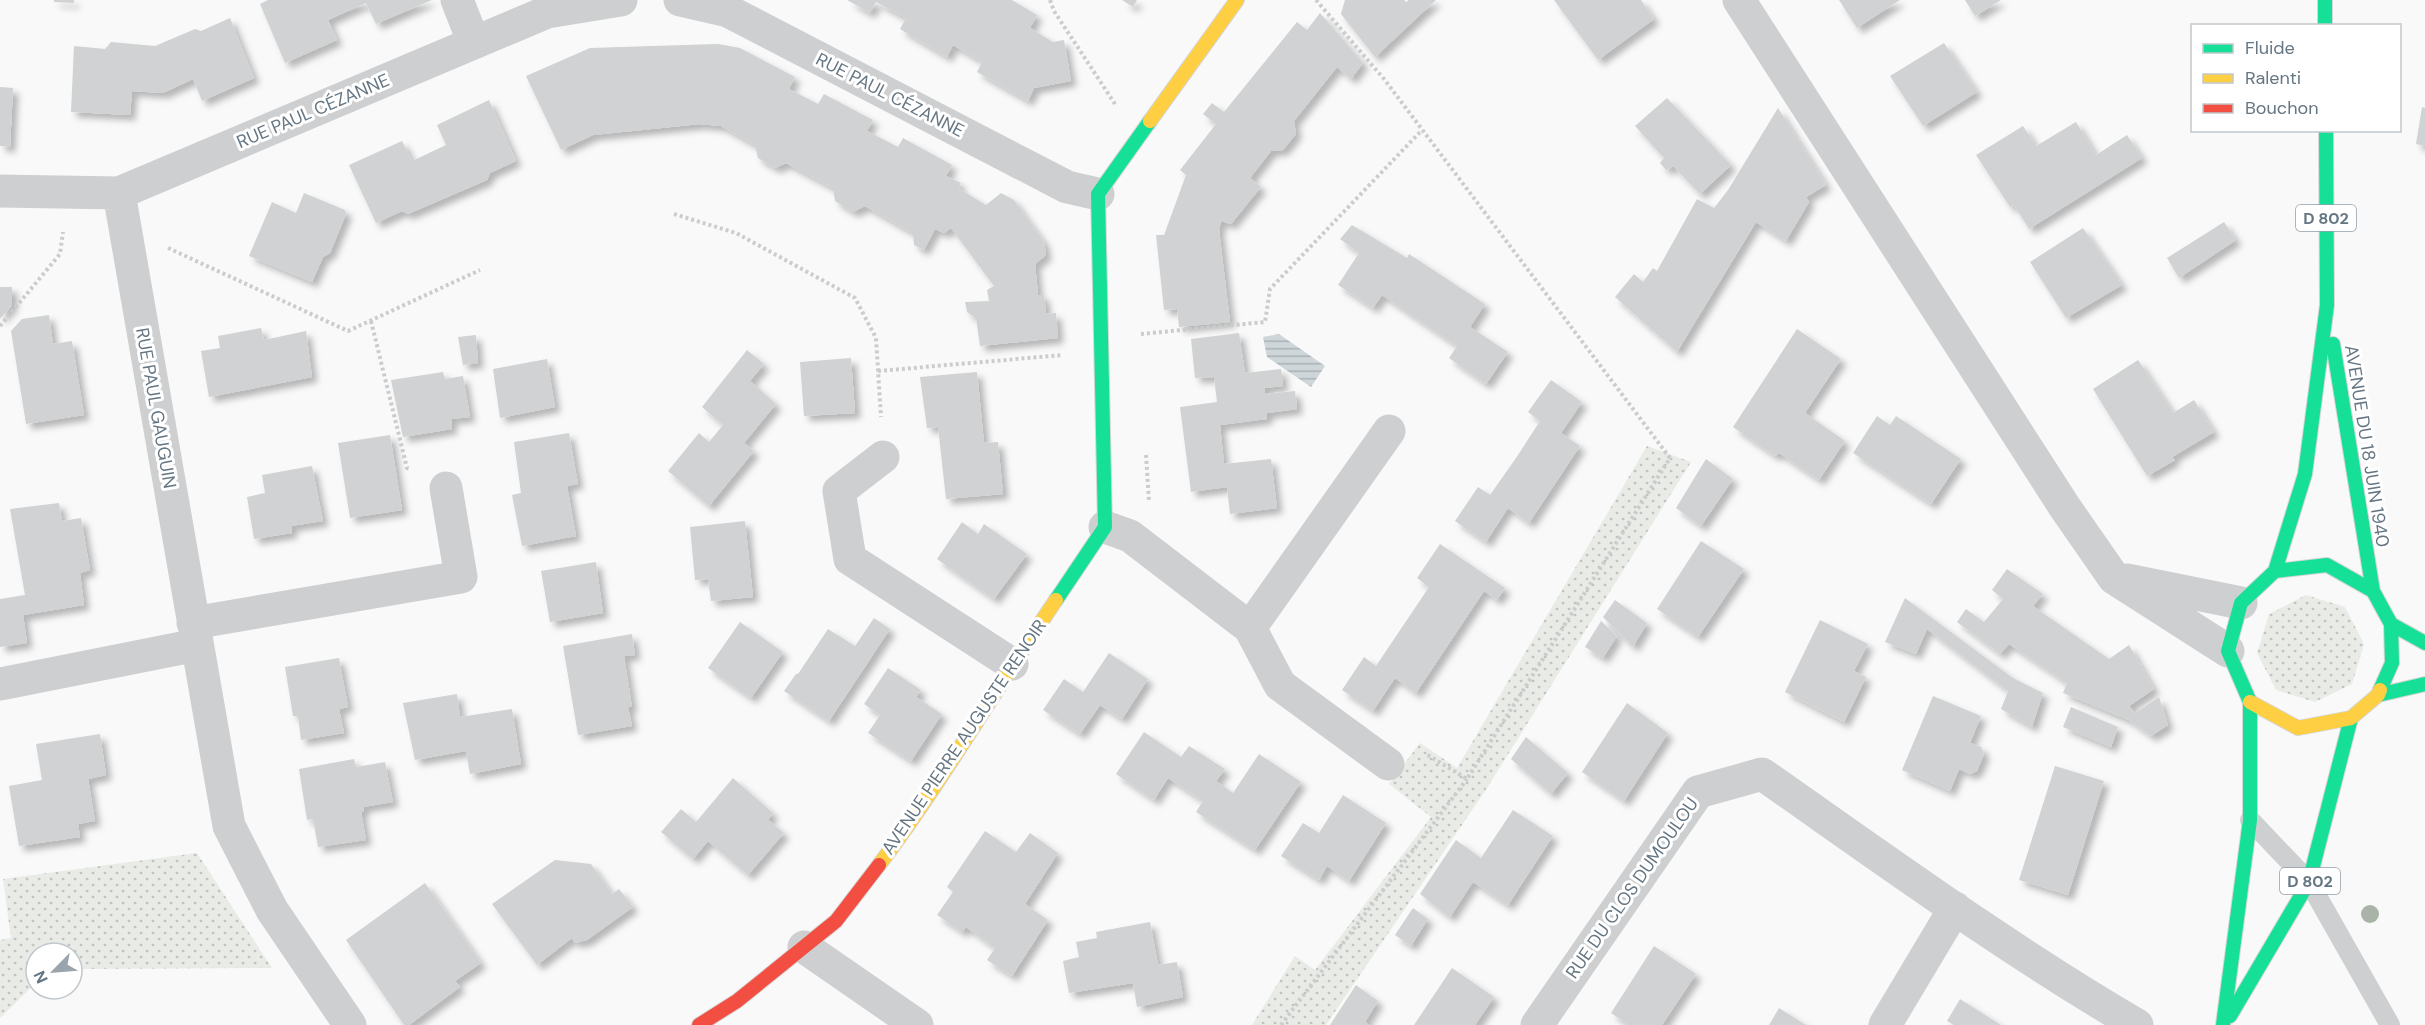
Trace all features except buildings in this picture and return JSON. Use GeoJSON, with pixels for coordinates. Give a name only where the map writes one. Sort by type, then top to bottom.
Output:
{"type":"FeatureCollection","features":[{"type":"Feature","properties":{"kind":"main road"},"geometry":{"type":"LineString","coordinates":[[1105,527],[1098,194],[1237,0]]}},
{"type":"Feature","properties":{"kind":"main road"},"geometry":{"type":"LineString","coordinates":[[2325,0],[2325,24]]}},
{"type":"Feature","properties":{"kind":"main road","name":"AVENUE DU 18 JUIN 1940"},"geometry":{"type":"LineString","coordinates":[[2275,571],[2305,474],[2326,305],[2326,132]]}},
{"type":"Feature","properties":{"kind":"main road","name":"AVENUE DU 18 JUIN 1940"},"geometry":{"type":"LineString","coordinates":[[2326,305],[2373,591]]}},
{"type":"Feature","properties":{"kind":"main road","name":"AVENUE PIERRE AUGUSTE RENOIR"},"geometry":{"type":"LineString","coordinates":[[699,1025],[737,1001],[836,921],[920,810],[1012,664],[1105,527]]}},
{"type":"Feature","properties":{"kind":"main road"},"geometry":{"type":"LineString","coordinates":[[2327,565],[2373,591],[2391,624],[2392,663],[2378,695],[2351,718],[2298,728],[2250,702],[2228,651],[2241,603],[2275,571],[2327,565]]}},
{"type":"Feature","properties":{"kind":"main road"},"geometry":{"type":"LineString","coordinates":[[2391,624],[2425,643]]}},
{"type":"Feature","properties":{"kind":"main road"},"geometry":{"type":"LineString","coordinates":[[2378,695],[2425,684]]}},
{"type":"Feature","properties":{"kind":"main road","name":"D 802"},"geometry":{"type":"LineString","coordinates":[[2224,1025],[2250,820],[2250,702]]}},
{"type":"Feature","properties":{"kind":"main road","name":"D 802"},"geometry":{"type":"LineString","coordinates":[[2224,1025],[2309,882],[2351,718]]}},
{"type":"Feature","properties":{"kind":"street"},"geometry":{"type":"LineString","coordinates":[[457,0],[474,43]]}},
{"type":"Feature","properties":{"kind":"street","name":"RUE PAUL CÉZANNE"},"geometry":{"type":"LineString","coordinates":[[0,191],[119,193],[547,12],[582,3],[621,0]]}},
{"type":"Feature","properties":{"kind":"street","name":"RUE PAUL CÉZANNE"},"geometry":{"type":"LineString","coordinates":[[680,0],[728,5],[1068,187],[1098,194]]}},
{"type":"Feature","properties":{"kind":"street"},"geometry":{"type":"LineString","coordinates":[[1739,0],[2058,496],[2114,578],[2228,651]]}},
{"type":"Feature","properties":{"kind":"street","name":"RUE PAUL GAUGUIN"},"geometry":{"type":"LineString","coordinates":[[119,193],[229,826],[272,910],[350,1025]]}},
{"type":"Feature","properties":{"kind":"street"},"geometry":{"type":"LineString","coordinates":[[1250,628],[1389,431]]}},
{"type":"Feature","properties":{"kind":"street"},"geometry":{"type":"LineString","coordinates":[[883,457],[839,490],[850,558],[1012,664]]}},
{"type":"Feature","properties":{"kind":"street"},"geometry":{"type":"LineString","coordinates":[[0,684],[195,634],[462,577],[446,488]]}},
{"type":"Feature","properties":{"kind":"street"},"geometry":{"type":"LineString","coordinates":[[1105,527],[1130,536],[1250,628],[1280,685],[1388,765]]}},
{"type":"Feature","properties":{"kind":"street"},"geometry":{"type":"LineString","coordinates":[[2114,578],[2241,603]]}},
{"type":"Feature","properties":{"kind":"street","name":"RUE DU CLOS DUMOULOU"},"geometry":{"type":"LineString","coordinates":[[1537,1025],[1698,792],[1762,774],[1955,908],[2084,994],[2137,1025]]}},
{"type":"Feature","properties":{"kind":"street"},"geometry":{"type":"LineString","coordinates":[[1885,1025],[1955,908]]}},
{"type":"Feature","properties":{"kind":"street"},"geometry":{"type":"LineString","coordinates":[[804,947],[918,1025]]}},
{"type":"Feature","properties":{"kind":"lane"},"geometry":{"type":"LineString","coordinates":[[2250,820],[2309,882],[2390,1025]]}},
{"type":"Feature","properties":{"kind":"path"},"geometry":{"type":"LineString","coordinates":[[1050,0],[1054,11],[1138,140]]}},
{"type":"Feature","properties":{"kind":"path"},"geometry":{"type":"LineString","coordinates":[[1281,1025],[1467,779],[1670,458],[1377,70],[1316,0]]}},
{"type":"Feature","properties":{"kind":"path"},"geometry":{"type":"LineString","coordinates":[[1101,336],[1265,322],[1270,288],[1422,130]]}},
{"type":"Feature","properties":{"kind":"path"},"geometry":{"type":"LineString","coordinates":[[0,326],[60,254],[67,193]]}},
{"type":"Feature","properties":{"kind":"path"},"geometry":{"type":"LineString","coordinates":[[674,214],[736,232],[855,298],[876,338],[883,457]]}},
{"type":"Feature","properties":{"kind":"path"},"geometry":{"type":"LineString","coordinates":[[124,228],[348,331],[480,270]]}},
{"type":"Feature","properties":{"kind":"path"},"geometry":{"type":"LineString","coordinates":[[371,321],[407,468],[446,488]]}},
{"type":"Feature","properties":{"kind":"path"},"geometry":{"type":"LineString","coordinates":[[878,371],[1101,352]]}},
{"type":"Feature","properties":{"kind":"path"},"geometry":{"type":"LineString","coordinates":[[1388,765],[1421,751],[1467,779]]}},
{"type":"Feature","properties":{"kind":"shaded area"},"geometry":{"type":"Polygon","coordinates":[[[1279,334],[1325,366],[1311,387],[1267,357],[1263,337],[1279,334]]]}},
{"type":"Feature","properties":{"kind":"shaded area"},"geometry":{"type":"Polygon","coordinates":[[[1647,446],[1691,462],[1487,788],[1326,1025],[1252,1025],[1295,956],[1315,970],[1431,817],[1389,784],[1420,743],[1457,768],[1647,446]]]}},
{"type":"Feature","properties":{"kind":"shaded area"},"geometry":{"type":"Polygon","coordinates":[[[2306,595],[2345,607],[2364,644],[2352,684],[2315,702],[2276,690],[2257,653],[2269,614],[2306,595]]]}},
{"type":"Feature","properties":{"kind":"shaded area"},"geometry":{"type":"Polygon","coordinates":[[[197,853],[272,968],[84,969],[84,941],[24,941],[24,995],[0,1018],[0,940],[11,938],[3,879],[197,853]]]}},
{"type":"Feature","properties":{"kind":"traffic: fast"},"geometry":{"type":"LineString","coordinates":[[2325,0],[2325,24]]}},
{"type":"Feature","properties":{"kind":"traffic: fast"},"geometry":{"type":"LineString","coordinates":[[1056,600],[1105,527],[1098,194],[1150,121]]}},
{"type":"Feature","properties":{"kind":"traffic: fast"},"geometry":{"type":"LineString","coordinates":[[2275,571],[2305,474],[2327,305],[2326,132]]}},
{"type":"Feature","properties":{"kind":"traffic: fast"},"geometry":{"type":"LineString","coordinates":[[2333,344],[2373,591]]}},
{"type":"Feature","properties":{"kind":"traffic: fast"},"geometry":{"type":"LineString","coordinates":[[2223,1025],[2250,820],[2250,702],[2228,651],[2241,603],[2275,571],[2327,565],[2373,591],[2391,624],[2392,663],[2380,690]]}},
{"type":"Feature","properties":{"kind":"traffic: fast"},"geometry":{"type":"LineString","coordinates":[[2391,624],[2425,643]]}},
{"type":"Feature","properties":{"kind":"traffic: fast"},"geometry":{"type":"LineString","coordinates":[[2378,695],[2425,684]]}},
{"type":"Feature","properties":{"kind":"traffic: fast"},"geometry":{"type":"LineString","coordinates":[[2230,1016],[2309,882],[2351,718]]}},
{"type":"Feature","properties":{"kind":"traffic: slow"},"geometry":{"type":"LineString","coordinates":[[1150,121],[1237,0]]}},
{"type":"Feature","properties":{"kind":"traffic: slow"},"geometry":{"type":"LineString","coordinates":[[879,865],[903,833],[1056,600]]}},
{"type":"Feature","properties":{"kind":"traffic: slow"},"geometry":{"type":"LineString","coordinates":[[2250,702],[2298,728],[2351,718],[2378,695],[2380,690]]}},
{"type":"Feature","properties":{"kind":"traffic: jam"},"geometry":{"type":"LineString","coordinates":[[699,1025],[737,1001],[836,921],[879,865]]}}]}
